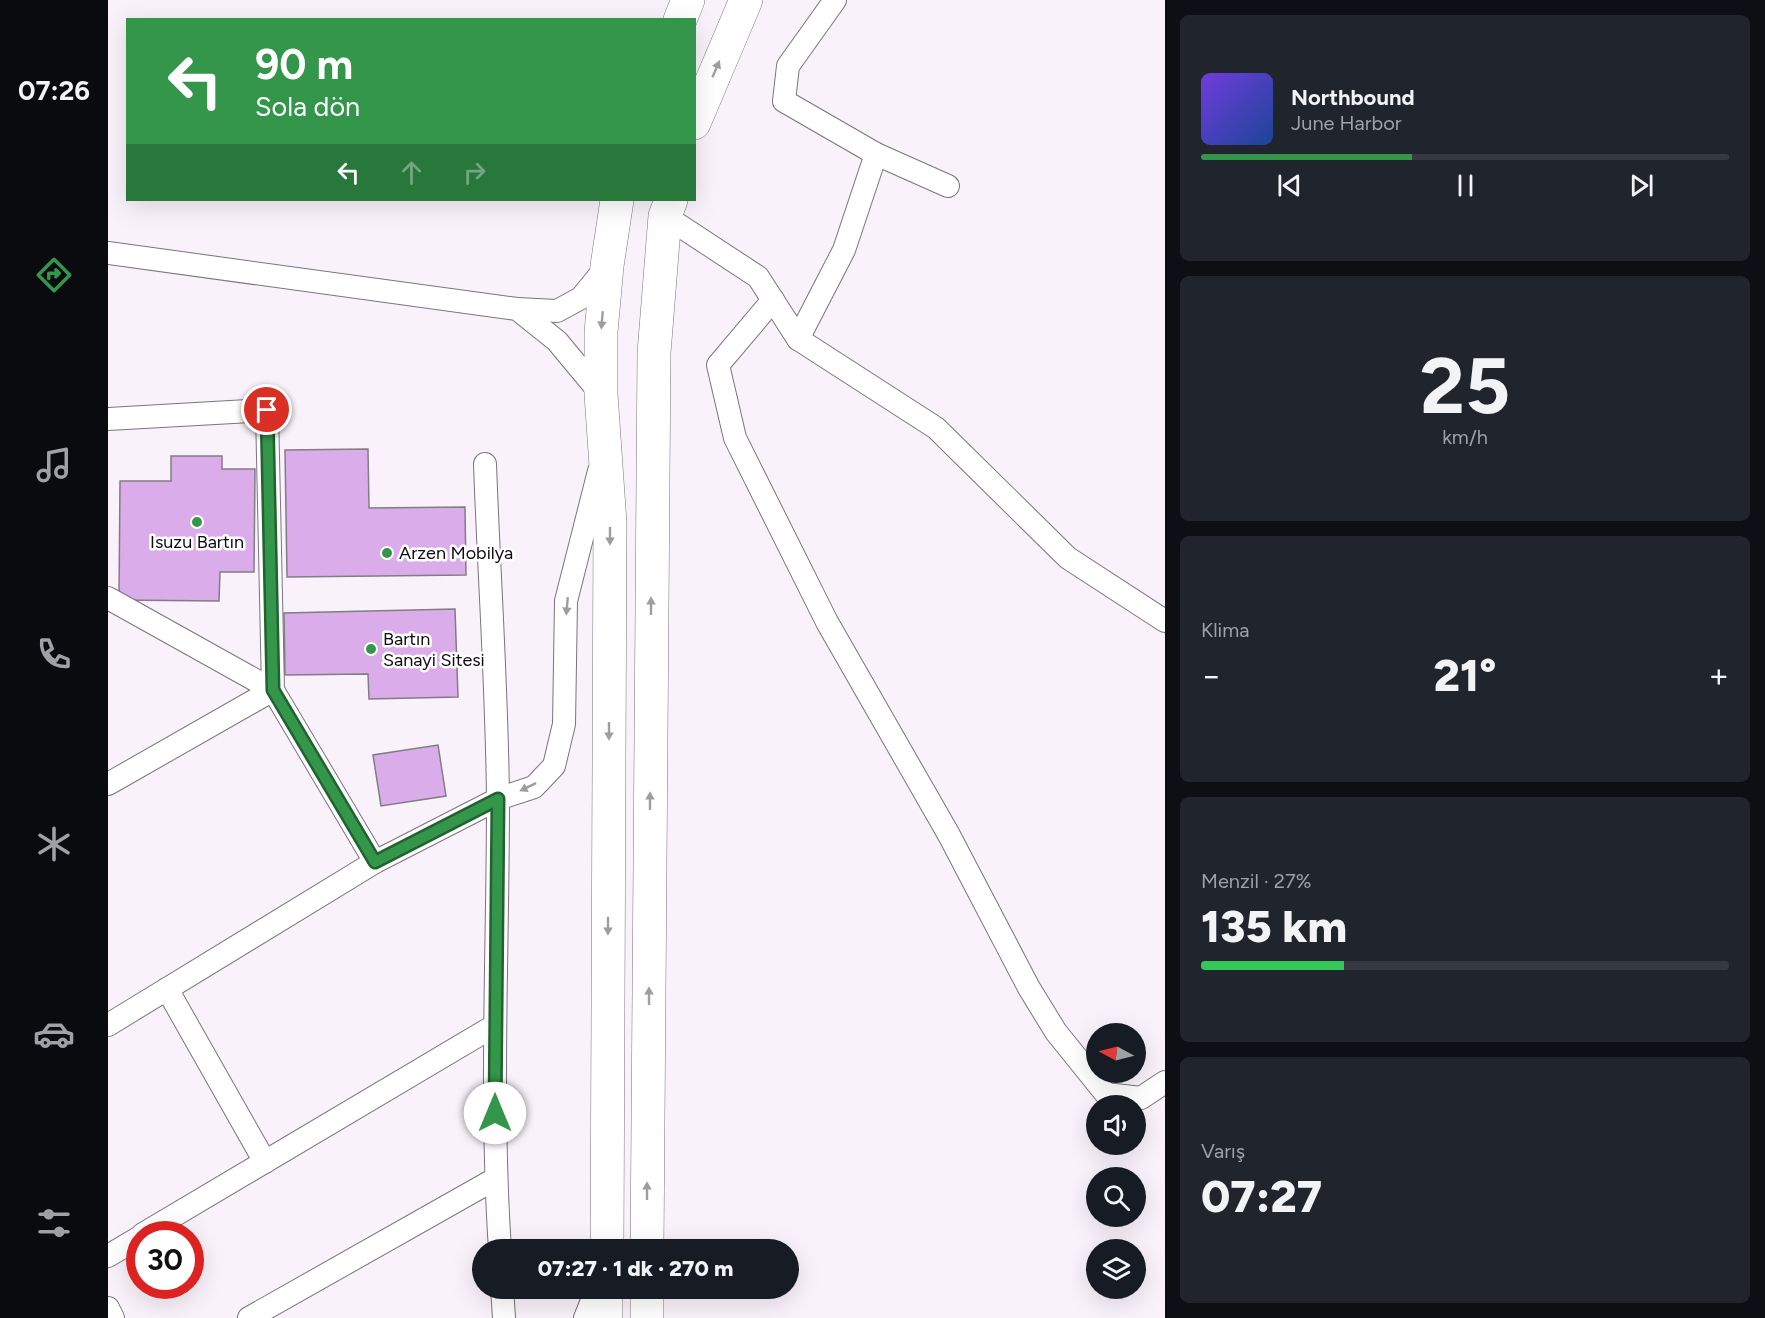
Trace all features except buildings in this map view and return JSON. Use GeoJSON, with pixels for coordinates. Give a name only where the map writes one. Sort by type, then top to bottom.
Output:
{"type":"FeatureCollection","features":[{"type":"Feature","properties":{"kind":"highway"},"geometry":{"type":"LineString","coordinates":[[681,18],[688,0]]}},
{"type":"Feature","properties":{"kind":"highway"},"geometry":{"type":"LineString","coordinates":[[696,118],[746,0]]}},
{"type":"Feature","properties":{"kind":"highway"},"geometry":{"type":"LineString","coordinates":[[607,1239],[610,524],[601,394],[601,332],[607,266],[617,201]]}},
{"type":"Feature","properties":{"kind":"highway"},"geometry":{"type":"LineString","coordinates":[[647,1239],[654,353],[668,208]]}},
{"type":"Feature","properties":{"kind":"highway"},"geometry":{"type":"LineString","coordinates":[[606,1299],[606,1318]]}},
{"type":"Feature","properties":{"kind":"highway"},"geometry":{"type":"LineString","coordinates":[[646,1318],[647,1299]]}},
{"type":"Feature","properties":{"kind":"street"},"geometry":{"type":"LineString","coordinates":[[835,0],[788,66],[784,101],[876,154],[948,186]]}},
{"type":"Feature","properties":{"kind":"street"},"geometry":{"type":"LineString","coordinates":[[798,339],[844,250],[876,154]]}},
{"type":"Feature","properties":{"kind":"street"},"geometry":{"type":"LineString","coordinates":[[668,208],[758,277],[798,339],[936,428],[1068,558],[1165,621]]}},
{"type":"Feature","properties":{"kind":"street"},"geometry":{"type":"LineString","coordinates":[[108,253],[517,309],[557,311],[581,298],[607,266]]}},
{"type":"Feature","properties":{"kind":"street"},"geometry":{"type":"LineString","coordinates":[[773,300],[718,365],[735,438],[826,622],[949,835],[1029,988],[1056,1032],[1106,1094],[1141,1098],[1165,1082]]}},
{"type":"Feature","properties":{"kind":"street"},"geometry":{"type":"LineString","coordinates":[[517,309],[557,341],[601,394]]}},
{"type":"Feature","properties":{"kind":"street"},"geometry":{"type":"LineString","coordinates":[[108,419],[267,410],[273,690],[375,862]]}},
{"type":"Feature","properties":{"kind":"street"},"geometry":{"type":"LineString","coordinates":[[108,1025],[375,862],[498,799],[534,787],[554,766],[564,724],[566,602],[605,448]]}},
{"type":"Feature","properties":{"kind":"street"},"geometry":{"type":"LineString","coordinates":[[485,464],[498,799],[494,1026],[495,1179],[499,1239]]}},
{"type":"Feature","properties":{"kind":"street"},"geometry":{"type":"LineString","coordinates":[[108,598],[273,690]]}},
{"type":"Feature","properties":{"kind":"street"},"geometry":{"type":"LineString","coordinates":[[108,784],[273,690]]}},
{"type":"Feature","properties":{"kind":"street"},"geometry":{"type":"LineString","coordinates":[[167,989],[265,1162]]}},
{"type":"Feature","properties":{"kind":"street"},"geometry":{"type":"LineString","coordinates":[[165,1221],[494,1026]]}},
{"type":"Feature","properties":{"kind":"street"},"geometry":{"type":"LineString","coordinates":[[249,1318],[495,1179]]}},
{"type":"Feature","properties":{"kind":"street"},"geometry":{"type":"LineString","coordinates":[[108,1256],[126,1245]]}},
{"type":"Feature","properties":{"kind":"street"},"geometry":{"type":"LineString","coordinates":[[503,1299],[504,1318]]}},
{"type":"Feature","properties":{"kind":"street"},"geometry":{"type":"LineString","coordinates":[[585,1318],[593,1299]]}},
{"type":"Feature","properties":{"kind":"street"},"geometry":{"type":"LineString","coordinates":[[108,1308],[113,1318]]}},
{"type":"Feature","properties":{"kind":"place","name":"Isuzu Bartın"},"geometry":{"type":"Point","coordinates":[197,522]}},
{"type":"Feature","properties":{"kind":"place","name":"Arzen Mobilya"},"geometry":{"type":"Point","coordinates":[387,553]}},
{"type":"Feature","properties":{"kind":"place","name":"Bartın Sanayi Sitesi"},"geometry":{"type":"Point","coordinates":[371,649]}},
{"type":"Feature","properties":{"kind":"route"},"geometry":{"type":"LineString","coordinates":[[267,410],[273,690],[375,862],[498,799],[494,1026],[495,1113]]}}]}
